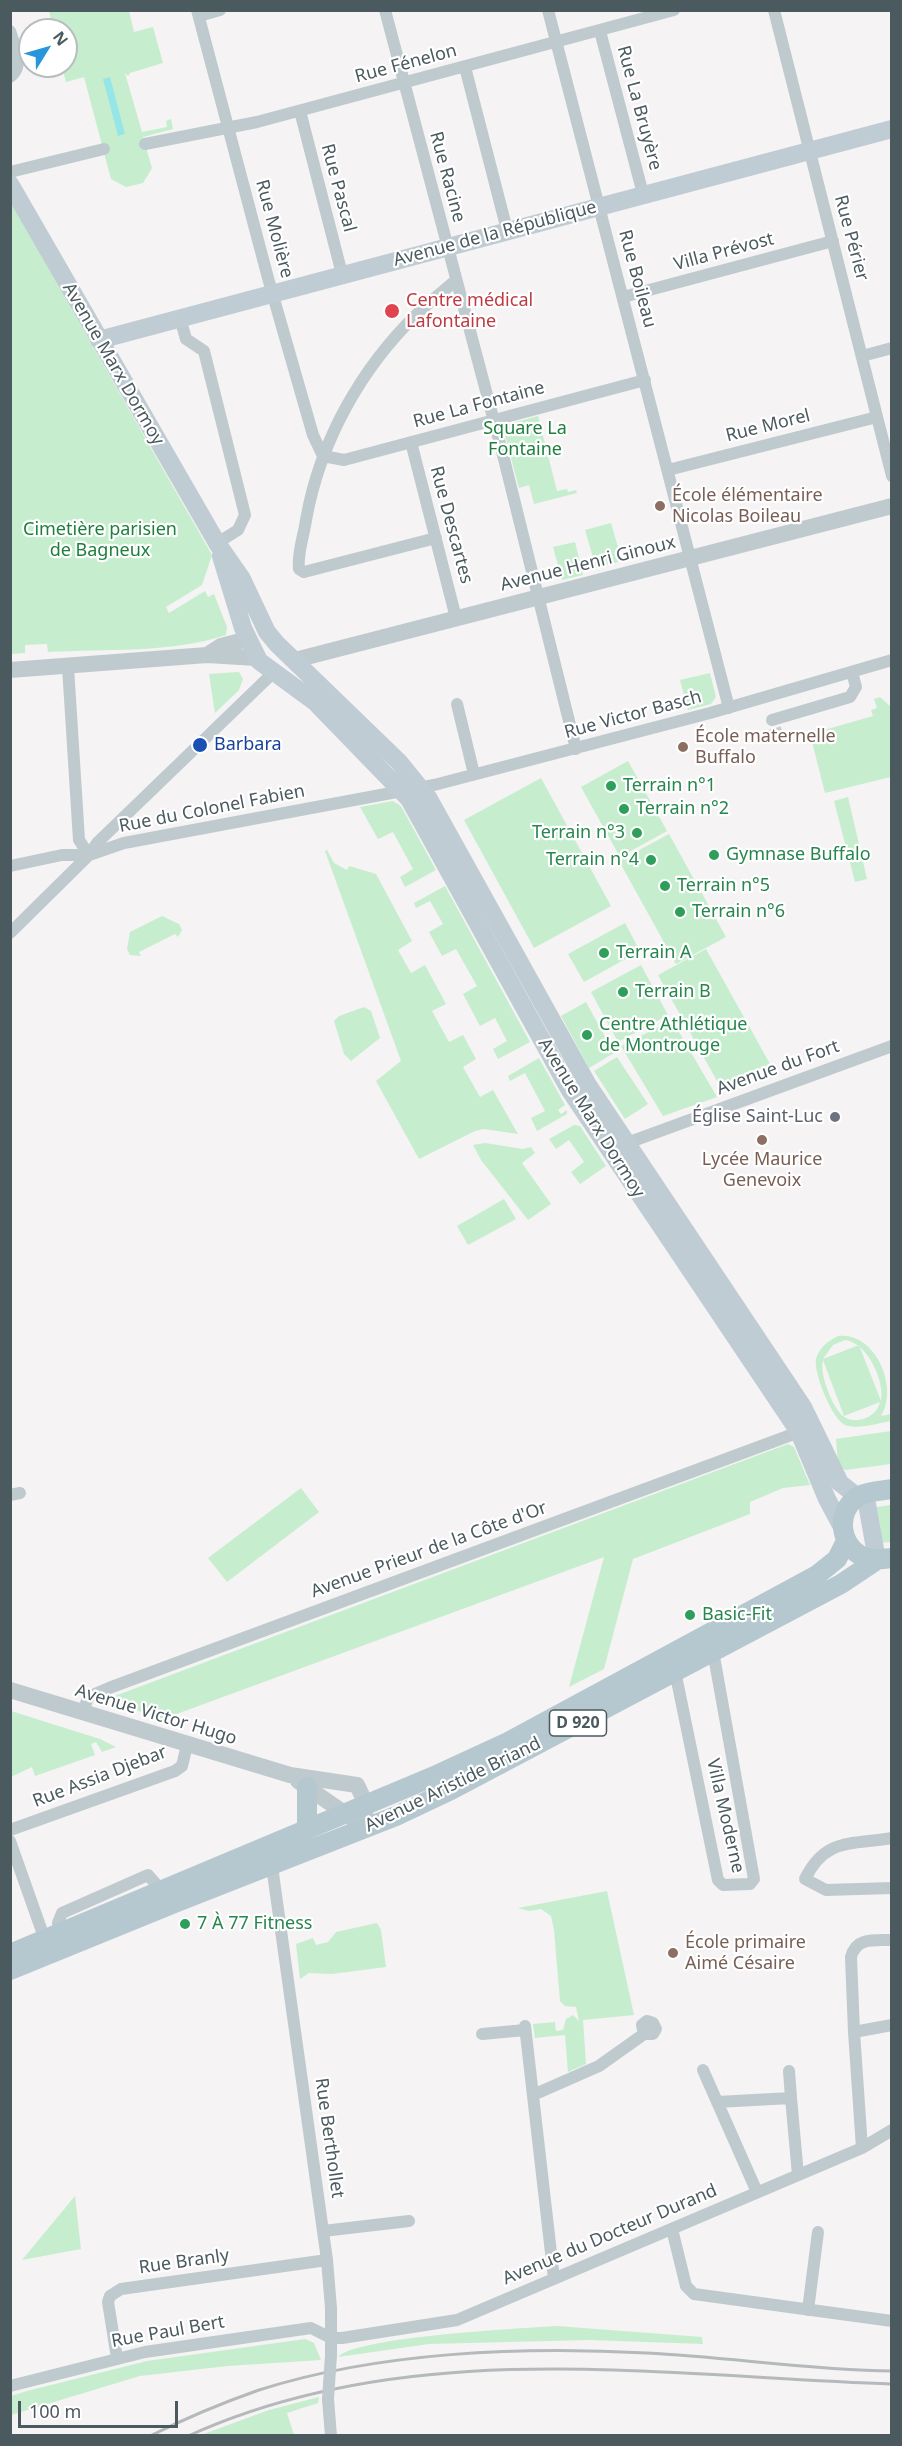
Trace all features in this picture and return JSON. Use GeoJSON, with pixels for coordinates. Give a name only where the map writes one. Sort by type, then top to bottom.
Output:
{"type":"FeatureCollection","features":[{"type":"Feature","properties":{"kind":"main road","name":"Avenue de la République"},"geometry":{"type":"LineString","coordinates":[[99,340],[891,129]]}},
{"type":"Feature","properties":{"kind":"main road","name":"Avenue Marx Dormoy"},"geometry":{"type":"LineString","coordinates":[[10,184],[217,543],[242,579],[267,632],[399,762],[422,788],[618,1146]]}},
{"type":"Feature","properties":{"kind":"main road","name":"Avenue Marx Dormoy"},"geometry":{"type":"LineString","coordinates":[[217,543],[248,639],[257,658],[315,702],[403,791],[416,809],[569,1089],[618,1146],[803,1407],[805,1429],[826,1499],[844,1534]]}},
{"type":"Feature","properties":{"kind":"main road"},"geometry":{"type":"LineString","coordinates":[[248,639],[267,632]]}},
{"type":"Feature","properties":{"kind":"main road"},"geometry":{"type":"LineString","coordinates":[[274,672],[293,658]]}},
{"type":"Feature","properties":{"kind":"main road","name":"Avenue Marx Dormoy"},"geometry":{"type":"LineString","coordinates":[[805,1429],[840,1483],[860,1496]]}},
{"type":"Feature","properties":{"kind":"main road"},"geometry":{"type":"LineString","coordinates":[[844,1534],[860,1556],[884,1559],[870,1508],[860,1496],[891,1489]]}},
{"type":"Feature","properties":{"kind":"main road","name":"Avenue Aristide Briand"},"geometry":{"type":"LineString","coordinates":[[10,1970],[270,1856],[307,1829],[508,1742],[754,1611],[828,1567],[840,1555],[847,1509],[860,1496]]}},
{"type":"Feature","properties":{"kind":"main road","name":"Avenue Aristide Briand"},"geometry":{"type":"LineString","coordinates":[[15,1949],[52,1937],[162,1890],[364,1829],[451,1790],[860,1574],[884,1559]]}},
{"type":"Feature","properties":{"kind":"main road"},"geometry":{"type":"LineString","coordinates":[[307,1829],[308,1787]]}},
{"type":"Feature","properties":{"kind":"street"},"geometry":{"type":"LineString","coordinates":[[198,13],[220,10]]}},
{"type":"Feature","properties":{"kind":"street","name":"Rue Racine"},"geometry":{"type":"LineString","coordinates":[[385,10],[446,247],[494,420],[576,749]]}},
{"type":"Feature","properties":{"kind":"street","name":"Rue Boileau"},"geometry":{"type":"LineString","coordinates":[[548,10],[729,708]]}},
{"type":"Feature","properties":{"kind":"street","name":"Rue Fénelon"},"geometry":{"type":"LineString","coordinates":[[145,144],[300,111],[675,10]]}},
{"type":"Feature","properties":{"kind":"street","name":"Rue Périer"},"geometry":{"type":"LineString","coordinates":[[774,10],[891,476]]}},
{"type":"Feature","properties":{"kind":"street","name":"Rue Molière"},"geometry":{"type":"LineString","coordinates":[[198,13],[313,435],[323,456]]}},
{"type":"Feature","properties":{"kind":"street"},"geometry":{"type":"LineString","coordinates":[[10,31],[19,63],[17,71],[10,77]]}},
{"type":"Feature","properties":{"kind":"street","name":"Rue La Bruyère"},"geometry":{"type":"LineString","coordinates":[[600,31],[643,194]]}},
{"type":"Feature","properties":{"kind":"street"},"geometry":{"type":"LineString","coordinates":[[465,67],[507,231]]}},
{"type":"Feature","properties":{"kind":"street","name":"Rue Pascal"},"geometry":{"type":"LineString","coordinates":[[300,111],[342,274]]}},
{"type":"Feature","properties":{"kind":"street"},"geometry":{"type":"LineString","coordinates":[[10,172],[104,149]]}},
{"type":"Feature","properties":{"kind":"street","name":"Villa Prévost"},"geometry":{"type":"LineString","coordinates":[[623,297],[833,241]]}},
{"type":"Feature","properties":{"kind":"street"},"geometry":{"type":"LineString","coordinates":[[436,538],[304,572],[298,566],[309,507],[323,456],[346,406],[381,355],[417,313],[456,280]]}},
{"type":"Feature","properties":{"kind":"street"},"geometry":{"type":"LineString","coordinates":[[180,318],[186,339],[204,351],[245,515],[238,530],[217,543]]}},
{"type":"Feature","properties":{"kind":"street"},"geometry":{"type":"LineString","coordinates":[[862,356],[891,348]]}},
{"type":"Feature","properties":{"kind":"street","name":"Rue La Fontaine"},"geometry":{"type":"LineString","coordinates":[[323,456],[344,460],[645,380]]}},
{"type":"Feature","properties":{"kind":"street","name":"Rue Morel"},"geometry":{"type":"LineString","coordinates":[[668,470],[877,417]]}},
{"type":"Feature","properties":{"kind":"street","name":"Rue Descartes"},"geometry":{"type":"LineString","coordinates":[[411,442],[456,618]]}},
{"type":"Feature","properties":{"kind":"street","name":"Avenue Henri Ginoux"},"geometry":{"type":"LineString","coordinates":[[293,658],[891,506]]}},
{"type":"Feature","properties":{"kind":"street"},"geometry":{"type":"LineString","coordinates":[[207,655],[221,646],[248,639]]}},
{"type":"Feature","properties":{"kind":"street"},"geometry":{"type":"LineString","coordinates":[[10,670],[207,655],[257,658]]}},
{"type":"Feature","properties":{"kind":"street","name":"Rue Victor Basch"},"geometry":{"type":"LineString","coordinates":[[422,788],[729,708],[891,660]]}},
{"type":"Feature","properties":{"kind":"street"},"geometry":{"type":"LineString","coordinates":[[68,667],[79,840],[89,855]]}},
{"type":"Feature","properties":{"kind":"street"},"geometry":{"type":"LineString","coordinates":[[10,933],[89,855],[103,837],[274,672]]}},
{"type":"Feature","properties":{"kind":"street"},"geometry":{"type":"LineString","coordinates":[[765,698],[774,724],[850,697],[856,687],[852,672]]}},
{"type":"Feature","properties":{"kind":"street"},"geometry":{"type":"LineString","coordinates":[[457,704],[474,774]]}},
{"type":"Feature","properties":{"kind":"street","name":"Rue du Colonel Fabien"},"geometry":{"type":"LineString","coordinates":[[10,866],[62,855],[89,855],[124,843],[422,788]]}},
{"type":"Feature","properties":{"kind":"street","name":"Avenue du Fort"},"geometry":{"type":"LineString","coordinates":[[618,1146],[891,1046]]}},
{"type":"Feature","properties":{"kind":"street","name":"Avenue Prieur de la Côte d'Or"},"geometry":{"type":"LineString","coordinates":[[83,1713],[88,1696],[805,1429]]}},
{"type":"Feature","properties":{"kind":"street","name":"Villa Moderne"},"geometry":{"type":"LineString","coordinates":[[675,1671],[718,1880],[723,1885],[750,1884],[754,1880],[713,1651]]}},
{"type":"Feature","properties":{"kind":"street","name":"Avenue Victor Hugo"},"geometry":{"type":"LineString","coordinates":[[10,1690],[290,1775],[357,1785],[366,1804]]}},
{"type":"Feature","properties":{"kind":"street","name":"Rue Assia Djebar"},"geometry":{"type":"LineString","coordinates":[[10,1830],[175,1771],[182,1766],[187,1745]]}},
{"type":"Feature","properties":{"kind":"street","name":"Avenue Victor Hugo"},"geometry":{"type":"LineString","coordinates":[[290,1775],[346,1812],[364,1829]]}},
{"type":"Feature","properties":{"kind":"street"},"geometry":{"type":"LineString","coordinates":[[364,1829],[366,1804]]}},
{"type":"Feature","properties":{"kind":"street"},"geometry":{"type":"LineString","coordinates":[[891,1838],[828,1848],[815,1861],[805,1879],[826,1890],[891,1888]]}},
{"type":"Feature","properties":{"kind":"street"},"geometry":{"type":"LineString","coordinates":[[10,1841],[52,1937]]}},
{"type":"Feature","properties":{"kind":"street","name":"Rue Berthollet"},"geometry":{"type":"LineString","coordinates":[[270,1856],[327,2260],[332,2338],[328,2399],[331,2436]]}},
{"type":"Feature","properties":{"kind":"street"},"geometry":{"type":"LineString","coordinates":[[862,2148],[854,2032],[853,1950],[866,1941],[891,1940]]}},
{"type":"Feature","properties":{"kind":"street"},"geometry":{"type":"LineString","coordinates":[[854,2032],[891,2025]]}},
{"type":"Feature","properties":{"kind":"street"},"geometry":{"type":"LineString","coordinates":[[482,2034],[525,2028],[554,2279]]}},
{"type":"Feature","properties":{"kind":"street"},"geometry":{"type":"LineString","coordinates":[[533,2095],[599,2066],[644,2034]]}},
{"type":"Feature","properties":{"kind":"street"},"geometry":{"type":"LineString","coordinates":[[704,2070],[757,2192]]}},
{"type":"Feature","properties":{"kind":"street"},"geometry":{"type":"LineString","coordinates":[[789,2072],[798,2175]]}},
{"type":"Feature","properties":{"kind":"street"},"geometry":{"type":"LineString","coordinates":[[717,2102],[791,2098]]}},
{"type":"Feature","properties":{"kind":"street","name":"Avenue du Docteur Durand"},"geometry":{"type":"LineString","coordinates":[[332,2338],[352,2337],[457,2320],[862,2148],[891,2130]]}},
{"type":"Feature","properties":{"kind":"street"},"geometry":{"type":"LineString","coordinates":[[323,2231],[409,2221]]}},
{"type":"Feature","properties":{"kind":"street"},"geometry":{"type":"LineString","coordinates":[[672,2229],[686,2286],[694,2294],[891,2321]]}},
{"type":"Feature","properties":{"kind":"street"},"geometry":{"type":"LineString","coordinates":[[808,2310],[818,2232]]}},
{"type":"Feature","properties":{"kind":"street","name":"Rue Branly"},"geometry":{"type":"LineString","coordinates":[[117,2358],[108,2302],[110,2296],[121,2289],[327,2260]]}},
{"type":"Feature","properties":{"kind":"street","name":"Rue Paul Bert"},"geometry":{"type":"LineString","coordinates":[[10,2386],[117,2358],[311,2328],[332,2338]]}},
{"type":"Feature","properties":{"kind":"green space"},"geometry":{"type":"Polygon","coordinates":[[[49,11],[129,11],[134,32],[153,27],[163,63],[130,73],[128,76],[125,73],[142,132],[167,127],[166,121],[171,119],[173,129],[143,137],[152,168],[143,183],[126,187],[111,179],[84,77],[66,82],[65,78],[78,78],[78,18],[51,18],[49,11]]]}},
{"type":"Feature","properties":{"kind":"green space","name":"Cimetière parisien de Bagneux"},"geometry":{"type":"Polygon","coordinates":[[[11,203],[212,555],[202,585],[166,607],[169,613],[205,591],[208,597],[214,594],[227,627],[226,635],[184,645],[138,649],[48,652],[47,644],[25,645],[25,653],[11,654],[11,203]]]}},
{"type":"Feature","properties":{"kind":"green space","name":"Square La Fontaine"},"geometry":{"type":"Polygon","coordinates":[[[538,416],[557,491],[567,489],[568,492],[576,490],[577,493],[534,504],[529,485],[519,488],[503,428],[505,425],[538,416]]]}},
{"type":"Feature","properties":{"kind":"green space"},"geometry":{"type":"Polygon","coordinates":[[[611,523],[622,561],[596,568],[585,530],[611,523]]]}},
{"type":"Feature","properties":{"kind":"green space"},"geometry":{"type":"Polygon","coordinates":[[[575,542],[583,575],[562,580],[553,547],[575,542]]]}},
{"type":"Feature","properties":{"kind":"green space"},"geometry":{"type":"Polygon","coordinates":[[[239,672],[243,679],[239,690],[215,713],[209,674],[239,672]]]}},
{"type":"Feature","properties":{"kind":"green space"},"geometry":{"type":"Polygon","coordinates":[[[710,673],[716,697],[711,704],[688,710],[680,680],[710,673]]]}},
{"type":"Feature","properties":{"kind":"green space"},"geometry":{"type":"Polygon","coordinates":[[[880,697],[891,707],[891,777],[825,793],[810,734],[873,716],[871,710],[877,708],[874,699],[880,697]]]}},
{"type":"Feature","properties":{"kind":"green space"},"geometry":{"type":"Polygon","coordinates":[[[628,761],[667,831],[620,857],[581,787],[628,761]]]}},
{"type":"Feature","properties":{"kind":"green space"},"geometry":{"type":"Polygon","coordinates":[[[541,778],[611,906],[534,948],[464,820],[541,778]]]}},
{"type":"Feature","properties":{"kind":"green space"},"geometry":{"type":"Polygon","coordinates":[[[848,797],[867,879],[855,882],[834,801],[848,797]]]}},
{"type":"Feature","properties":{"kind":"green space"},"geometry":{"type":"Polygon","coordinates":[[[393,801],[401,806],[436,870],[405,887],[400,877],[413,869],[393,832],[378,839],[360,807],[393,801]]]}},
{"type":"Feature","properties":{"kind":"green space"},"geometry":{"type":"Polygon","coordinates":[[[669,834],[726,937],[676,964],[619,861],[669,834]]]}},
{"type":"Feature","properties":{"kind":"green space"},"geometry":{"type":"Polygon","coordinates":[[[327,850],[334,863],[347,870],[349,866],[376,874],[412,941],[398,950],[411,973],[425,965],[446,1004],[432,1011],[449,1042],[463,1035],[476,1059],[463,1067],[480,1097],[493,1090],[518,1134],[484,1129],[475,1131],[419,1159],[376,1081],[401,1061],[325,851],[327,850]]]}},
{"type":"Feature","properties":{"kind":"green space"},"geometry":{"type":"Polygon","coordinates":[[[445,886],[530,1042],[498,1059],[493,1049],[507,1041],[495,1018],[480,1026],[463,994],[477,986],[456,949],[442,956],[429,932],[443,924],[430,901],[416,908],[414,903],[445,886]]]}},
{"type":"Feature","properties":{"kind":"green space"},"geometry":{"type":"Polygon","coordinates":[[[162,916],[179,924],[182,930],[178,937],[175,934],[139,952],[141,956],[130,955],[127,949],[130,932],[162,916]]]}},
{"type":"Feature","properties":{"kind":"green space","name":"Terrain A"},"geometry":{"type":"Polygon","coordinates":[[[625,923],[640,951],[584,982],[568,954],[625,923]]]}},
{"type":"Feature","properties":{"kind":"green space"},"geometry":{"type":"Polygon","coordinates":[[[706,949],[770,1064],[722,1090],[658,975],[706,949]]]}},
{"type":"Feature","properties":{"kind":"green space"},"geometry":{"type":"Polygon","coordinates":[[[641,965],[668,1015],[618,1042],[591,992],[641,965]]]}},
{"type":"Feature","properties":{"kind":"green space","name":"Centre Athlétique de Montrouge"},"geometry":{"type":"Polygon","coordinates":[[[586,1002],[614,1053],[589,1068],[561,1016],[586,1002]]]}},
{"type":"Feature","properties":{"kind":"green space"},"geometry":{"type":"Polygon","coordinates":[[[364,1007],[371,1011],[380,1038],[351,1061],[344,1054],[334,1021],[339,1016],[364,1007]]]}},
{"type":"Feature","properties":{"kind":"green space"},"geometry":{"type":"Polygon","coordinates":[[[672,1020],[717,1097],[663,1116],[621,1046],[672,1020]]]}},
{"type":"Feature","properties":{"kind":"green space"},"geometry":{"type":"Polygon","coordinates":[[[617,1057],[648,1104],[625,1119],[594,1071],[617,1057]]]}},
{"type":"Feature","properties":{"kind":"green space"},"geometry":{"type":"Polygon","coordinates":[[[539,1058],[565,1105],[558,1110],[561,1114],[567,1110],[567,1114],[537,1131],[531,1118],[545,1111],[525,1073],[510,1081],[508,1076],[539,1058]]]}},
{"type":"Feature","properties":{"kind":"green space"},"geometry":{"type":"Polygon","coordinates":[[[574,1125],[580,1126],[606,1166],[580,1184],[571,1172],[584,1162],[569,1140],[556,1149],[549,1139],[574,1125]]]}},
{"type":"Feature","properties":{"kind":"green space"},"geometry":{"type":"Polygon","coordinates":[[[485,1143],[523,1149],[531,1147],[535,1153],[522,1163],[551,1204],[528,1220],[481,1160],[473,1145],[485,1143]]]}},
{"type":"Feature","properties":{"kind":"green space"},"geometry":{"type":"Polygon","coordinates":[[[504,1199],[516,1219],[468,1245],[457,1226],[504,1199]]]}},
{"type":"Feature","properties":{"kind":"green space"},"geometry":{"type":"Polygon","coordinates":[[[838,1336],[851,1337],[863,1343],[873,1352],[885,1377],[887,1391],[886,1404],[881,1416],[891,1414],[891,1421],[862,1426],[845,1425],[829,1405],[817,1374],[816,1359],[824,1345],[838,1336]],[[845,1340],[833,1345],[823,1359],[858,1346],[845,1340]],[[860,1347],[881,1401],[882,1393],[877,1373],[860,1347]],[[823,1360],[827,1390],[843,1416],[860,1420],[875,1412],[880,1402],[844,1416],[823,1360]]]}},
{"type":"Feature","properties":{"kind":"green space"},"geometry":{"type":"Polygon","coordinates":[[[891,1431],[891,1464],[845,1470],[838,1464],[836,1439],[891,1431]]]}},
{"type":"Feature","properties":{"kind":"green space"},"geometry":{"type":"Polygon","coordinates":[[[788,1444],[794,1447],[810,1485],[783,1488],[750,1502],[750,1514],[633,1559],[604,1669],[569,1687],[604,1557],[163,1719],[104,1700],[788,1444]]]}},
{"type":"Feature","properties":{"kind":"green space"},"geometry":{"type":"Polygon","coordinates":[[[301,1488],[319,1512],[227,1582],[208,1558],[301,1488]]]}},
{"type":"Feature","properties":{"kind":"green space"},"geometry":{"type":"Polygon","coordinates":[[[891,1505],[891,1542],[880,1543],[875,1507],[891,1505]]]}},
{"type":"Feature","properties":{"kind":"green space"},"geometry":{"type":"Polygon","coordinates":[[[11,1711],[100,1739],[116,1747],[102,1752],[96,1742],[91,1744],[95,1755],[35,1776],[32,1767],[11,1777],[11,1711]]]}},
{"type":"Feature","properties":{"kind":"green space"},"geometry":{"type":"Polygon","coordinates":[[[607,1891],[634,2015],[583,2020],[586,2064],[568,2072],[565,2035],[535,2038],[533,2024],[555,2022],[556,2031],[563,2030],[566,2019],[573,2015],[579,2021],[576,2007],[565,2006],[560,2001],[551,1916],[541,1909],[529,1911],[518,1908],[607,1891]]]}},
{"type":"Feature","properties":{"kind":"green space"},"geometry":{"type":"Polygon","coordinates":[[[377,1923],[381,1930],[386,1967],[332,1974],[309,1973],[300,1979],[296,1944],[313,1938],[316,1945],[328,1942],[336,1932],[377,1923]]]}},
{"type":"Feature","properties":{"kind":"green space"},"geometry":{"type":"Polygon","coordinates":[[[75,2196],[81,2249],[22,2260],[75,2196]]]}},
{"type":"Feature","properties":{"kind":"green space"},"geometry":{"type":"Polygon","coordinates":[[[557,2326],[702,2337],[703,2344],[590,2340],[429,2344],[338,2357],[351,2350],[406,2339],[477,2331],[557,2326]]]}},
{"type":"Feature","properties":{"kind":"green space"},"geometry":{"type":"Polygon","coordinates":[[[305,2339],[314,2343],[321,2360],[228,2366],[140,2376],[11,2415],[11,2396],[27,2391],[147,2361],[305,2339]]]}},
{"type":"Feature","properties":{"kind":"green space"},"geometry":{"type":"Polygon","coordinates":[[[319,2397],[318,2403],[287,2413],[294,2435],[201,2435],[269,2410],[319,2397]]]}},
{"type":"Feature","properties":{"kind":"water"},"geometry":{"type":"Polygon","coordinates":[[[110,77],[125,134],[118,136],[103,79],[110,77]]]}},
{"type":"Feature","properties":{"kind":"tunnel"},"geometry":{"type":"LineString","coordinates":[[775,728],[779,744]]}},
{"type":"Feature","properties":{"kind":"railway"},"geometry":{"type":"LineString","coordinates":[[150,2436],[231,2400],[305,2377],[352,2367],[451,2355],[550,2350],[599,2351],[892,2371]]}},
{"type":"Feature","properties":{"kind":"railway"},"geometry":{"type":"LineString","coordinates":[[188,2436],[272,2404],[359,2384],[446,2373],[535,2369],[625,2370],[892,2384]]}},
{"type":"Feature","properties":{"kind":"place","name":"Centre médical Lafontaine"},"geometry":{"type":"Point","coordinates":[392,311]}},
{"type":"Feature","properties":{"kind":"place","name":"École élémentaire Nicolas Boileau"},"geometry":{"type":"Point","coordinates":[660,506]}},
{"type":"Feature","properties":{"kind":"place","name":"Barbara"},"geometry":{"type":"Point","coordinates":[200,745]}},
{"type":"Feature","properties":{"kind":"place","name":"École maternelle Buffalo"},"geometry":{"type":"Point","coordinates":[683,747]}},
{"type":"Feature","properties":{"kind":"place","name":"Terrain n°1"},"geometry":{"type":"Point","coordinates":[611,786]}},
{"type":"Feature","properties":{"kind":"place","name":"Terrain n°2"},"geometry":{"type":"Point","coordinates":[624,809]}},
{"type":"Feature","properties":{"kind":"place","name":"Terrain n°3"},"geometry":{"type":"Point","coordinates":[637,833]}},
{"type":"Feature","properties":{"kind":"place","name":"Gymnase Buffalo"},"geometry":{"type":"Point","coordinates":[714,855]}},
{"type":"Feature","properties":{"kind":"place","name":"Terrain n°4"},"geometry":{"type":"Point","coordinates":[651,860]}},
{"type":"Feature","properties":{"kind":"place","name":"Terrain n°5"},"geometry":{"type":"Point","coordinates":[665,886]}},
{"type":"Feature","properties":{"kind":"place","name":"Terrain n°6"},"geometry":{"type":"Point","coordinates":[680,912]}},
{"type":"Feature","properties":{"kind":"place","name":"Terrain A"},"geometry":{"type":"Point","coordinates":[604,953]}},
{"type":"Feature","properties":{"kind":"place","name":"Terrain B"},"geometry":{"type":"Point","coordinates":[623,992]}},
{"type":"Feature","properties":{"kind":"place","name":"Centre Athlétique de Montrouge"},"geometry":{"type":"Point","coordinates":[587,1035]}},
{"type":"Feature","properties":{"kind":"place","name":"Église Saint-Luc"},"geometry":{"type":"Point","coordinates":[835,1117]}},
{"type":"Feature","properties":{"kind":"place","name":"Lycée Maurice Genevoix"},"geometry":{"type":"Point","coordinates":[762,1140]}},
{"type":"Feature","properties":{"kind":"place","name":"Basic-Fit"},"geometry":{"type":"Point","coordinates":[690,1615]}},
{"type":"Feature","properties":{"kind":"place","name":"7 À 77 Fitness"},"geometry":{"type":"Point","coordinates":[185,1924]}},
{"type":"Feature","properties":{"kind":"place","name":"École primaire Aimé Césaire"},"geometry":{"type":"Point","coordinates":[673,1953]}}]}
